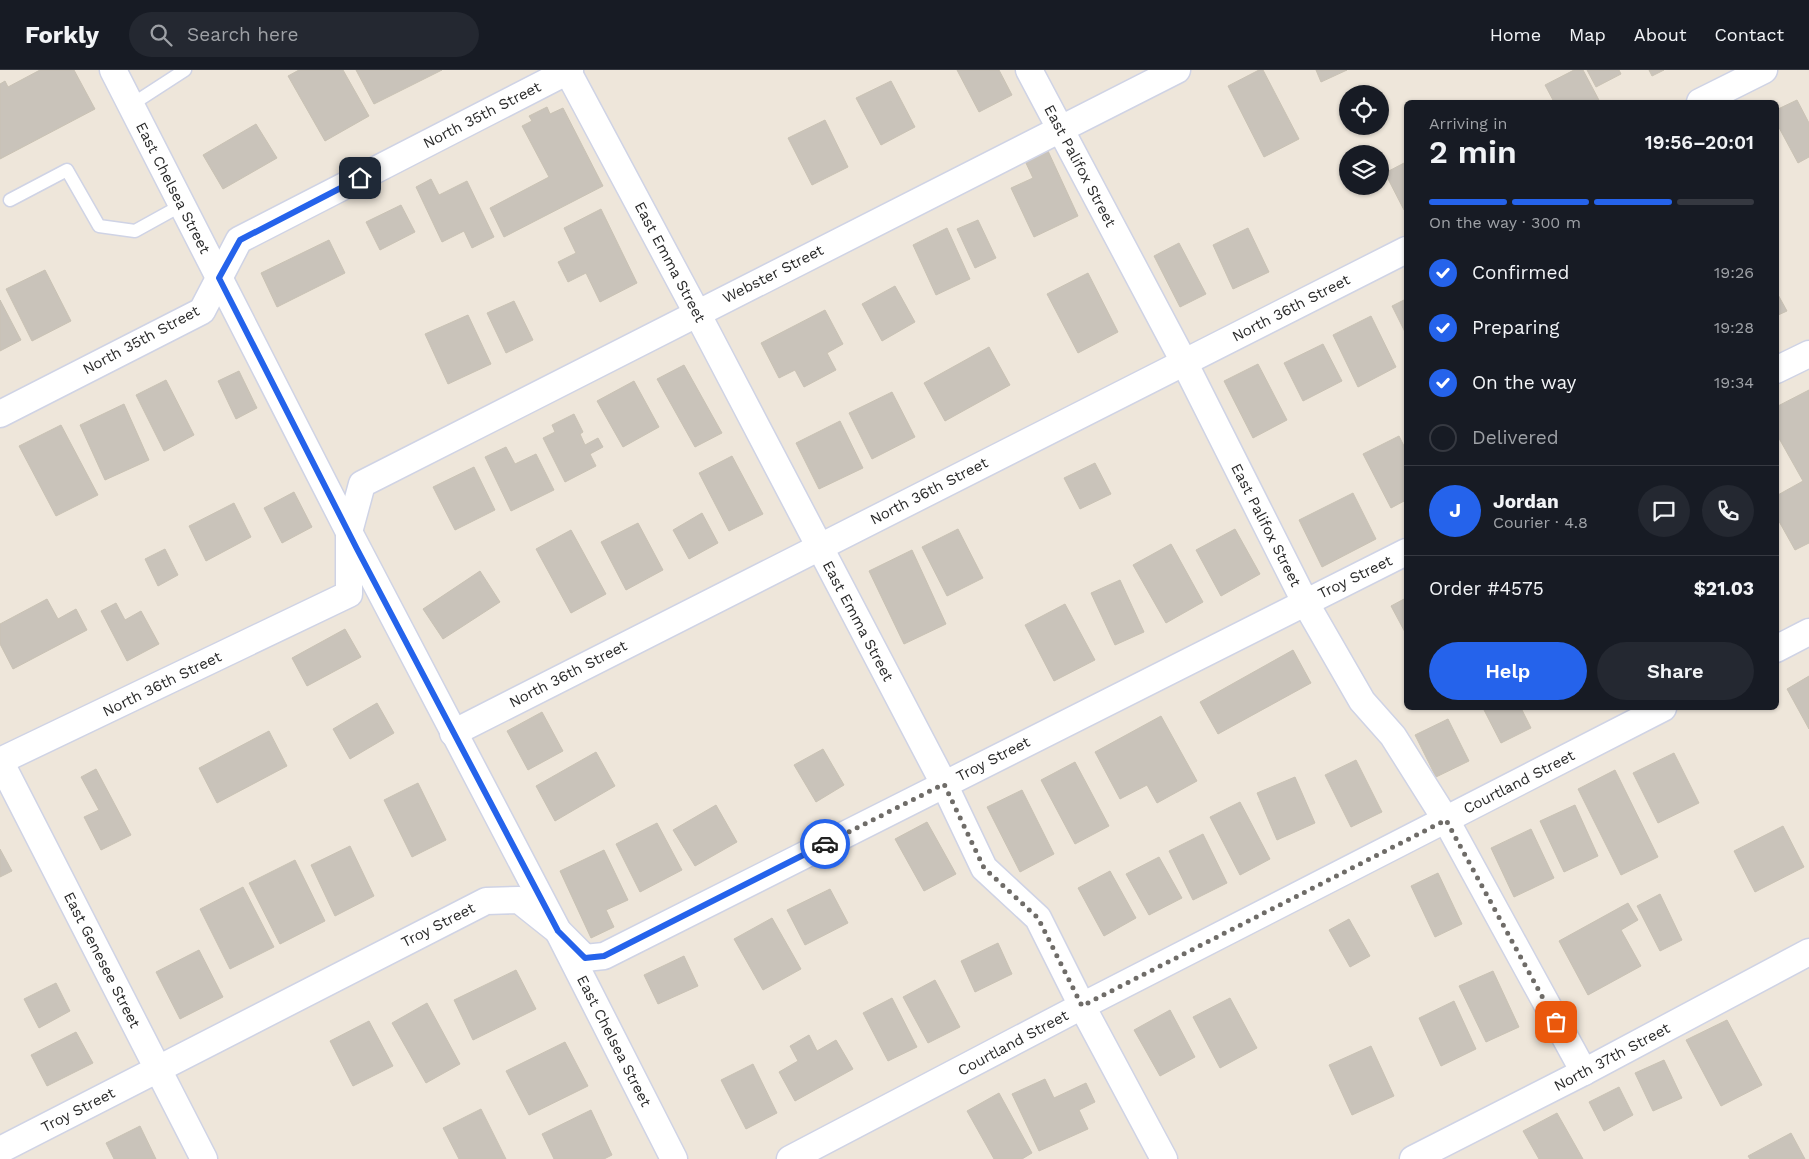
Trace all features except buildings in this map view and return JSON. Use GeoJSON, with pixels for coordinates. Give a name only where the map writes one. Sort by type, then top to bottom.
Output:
{"type":"FeatureCollection","features":[{"type":"Feature","properties":{"kind":"street","name":"East Chelsea Street"},"geometry":{"type":"LineString","coordinates":[[113,70],[349,532],[558,931],[674,1159]]}},
{"type":"Feature","properties":{"kind":"street","name":"North 35th Street"},"geometry":{"type":"LineString","coordinates":[[0,414],[202,311],[240,240],[568,70]]}},
{"type":"Feature","properties":{"kind":"street","name":"East Emma Street"},"geometry":{"type":"LineString","coordinates":[[568,70],[944,784],[984,868],[1038,918],[1082,1006],[1164,1159]]}},
{"type":"Feature","properties":{"kind":"street","name":"East Palifox Street"},"geometry":{"type":"LineString","coordinates":[[1029,70],[1184,362],[1305,602],[1362,701],[1392,736],[1446,820],[1584,1072]]}},
{"type":"Feature","properties":{"kind":"street","name":"Webster Street"},"geometry":{"type":"LineString","coordinates":[[349,532],[362,484],[1177,70]]}},
{"type":"Feature","properties":{"kind":"street"},"geometry":{"type":"LineString","coordinates":[[1704,100],[1764,70]]}},
{"type":"Feature","properties":{"kind":"street","name":"North 36th Street"},"geometry":{"type":"LineString","coordinates":[[453,733],[1404,251]]}},
{"type":"Feature","properties":{"kind":"street"},"geometry":{"type":"LineString","coordinates":[[1779,369],[1809,354]]}},
{"type":"Feature","properties":{"kind":"street","name":"North 36th Street"},"geometry":{"type":"LineString","coordinates":[[0,761],[349,594],[349,532]]}},
{"type":"Feature","properties":{"kind":"street","name":"Troy Street"},"geometry":{"type":"LineString","coordinates":[[0,1150],[486,901],[519,900],[558,931],[585,958],[604,956],[1404,553]]}},
{"type":"Feature","properties":{"kind":"street"},"geometry":{"type":"LineString","coordinates":[[1779,647],[1809,632]]}},
{"type":"Feature","properties":{"kind":"street","name":"Courtland Street"},"geometry":{"type":"LineString","coordinates":[[790,1159],[1082,1006],[1658,710]]}},
{"type":"Feature","properties":{"kind":"street","name":"East Genesee Street"},"geometry":{"type":"LineString","coordinates":[[0,761],[204,1159]]}},
{"type":"Feature","properties":{"kind":"street","name":"North 37th Street"},"geometry":{"type":"LineString","coordinates":[[1413,1159],[1584,1072],[1809,952]]}},
{"type":"Feature","properties":{"kind":"lane"},"geometry":{"type":"LineString","coordinates":[[131,105],[185,70]]}},
{"type":"Feature","properties":{"kind":"lane"},"geometry":{"type":"LineString","coordinates":[[10,200],[67,170],[99,226],[135,231],[182,205]]}},
{"type":"Feature","properties":{"kind":"way so far"},"geometry":{"type":"LineString","coordinates":[[825,844],[944,784],[984,868],[1038,918],[1082,1006],[1446,820],[1556,1022]]}},
{"type":"Feature","properties":{"kind":"route"},"geometry":{"type":"LineString","coordinates":[[360,178],[240,240],[219,278],[357,549],[558,931],[585,958],[604,956],[825,844]]}}]}
